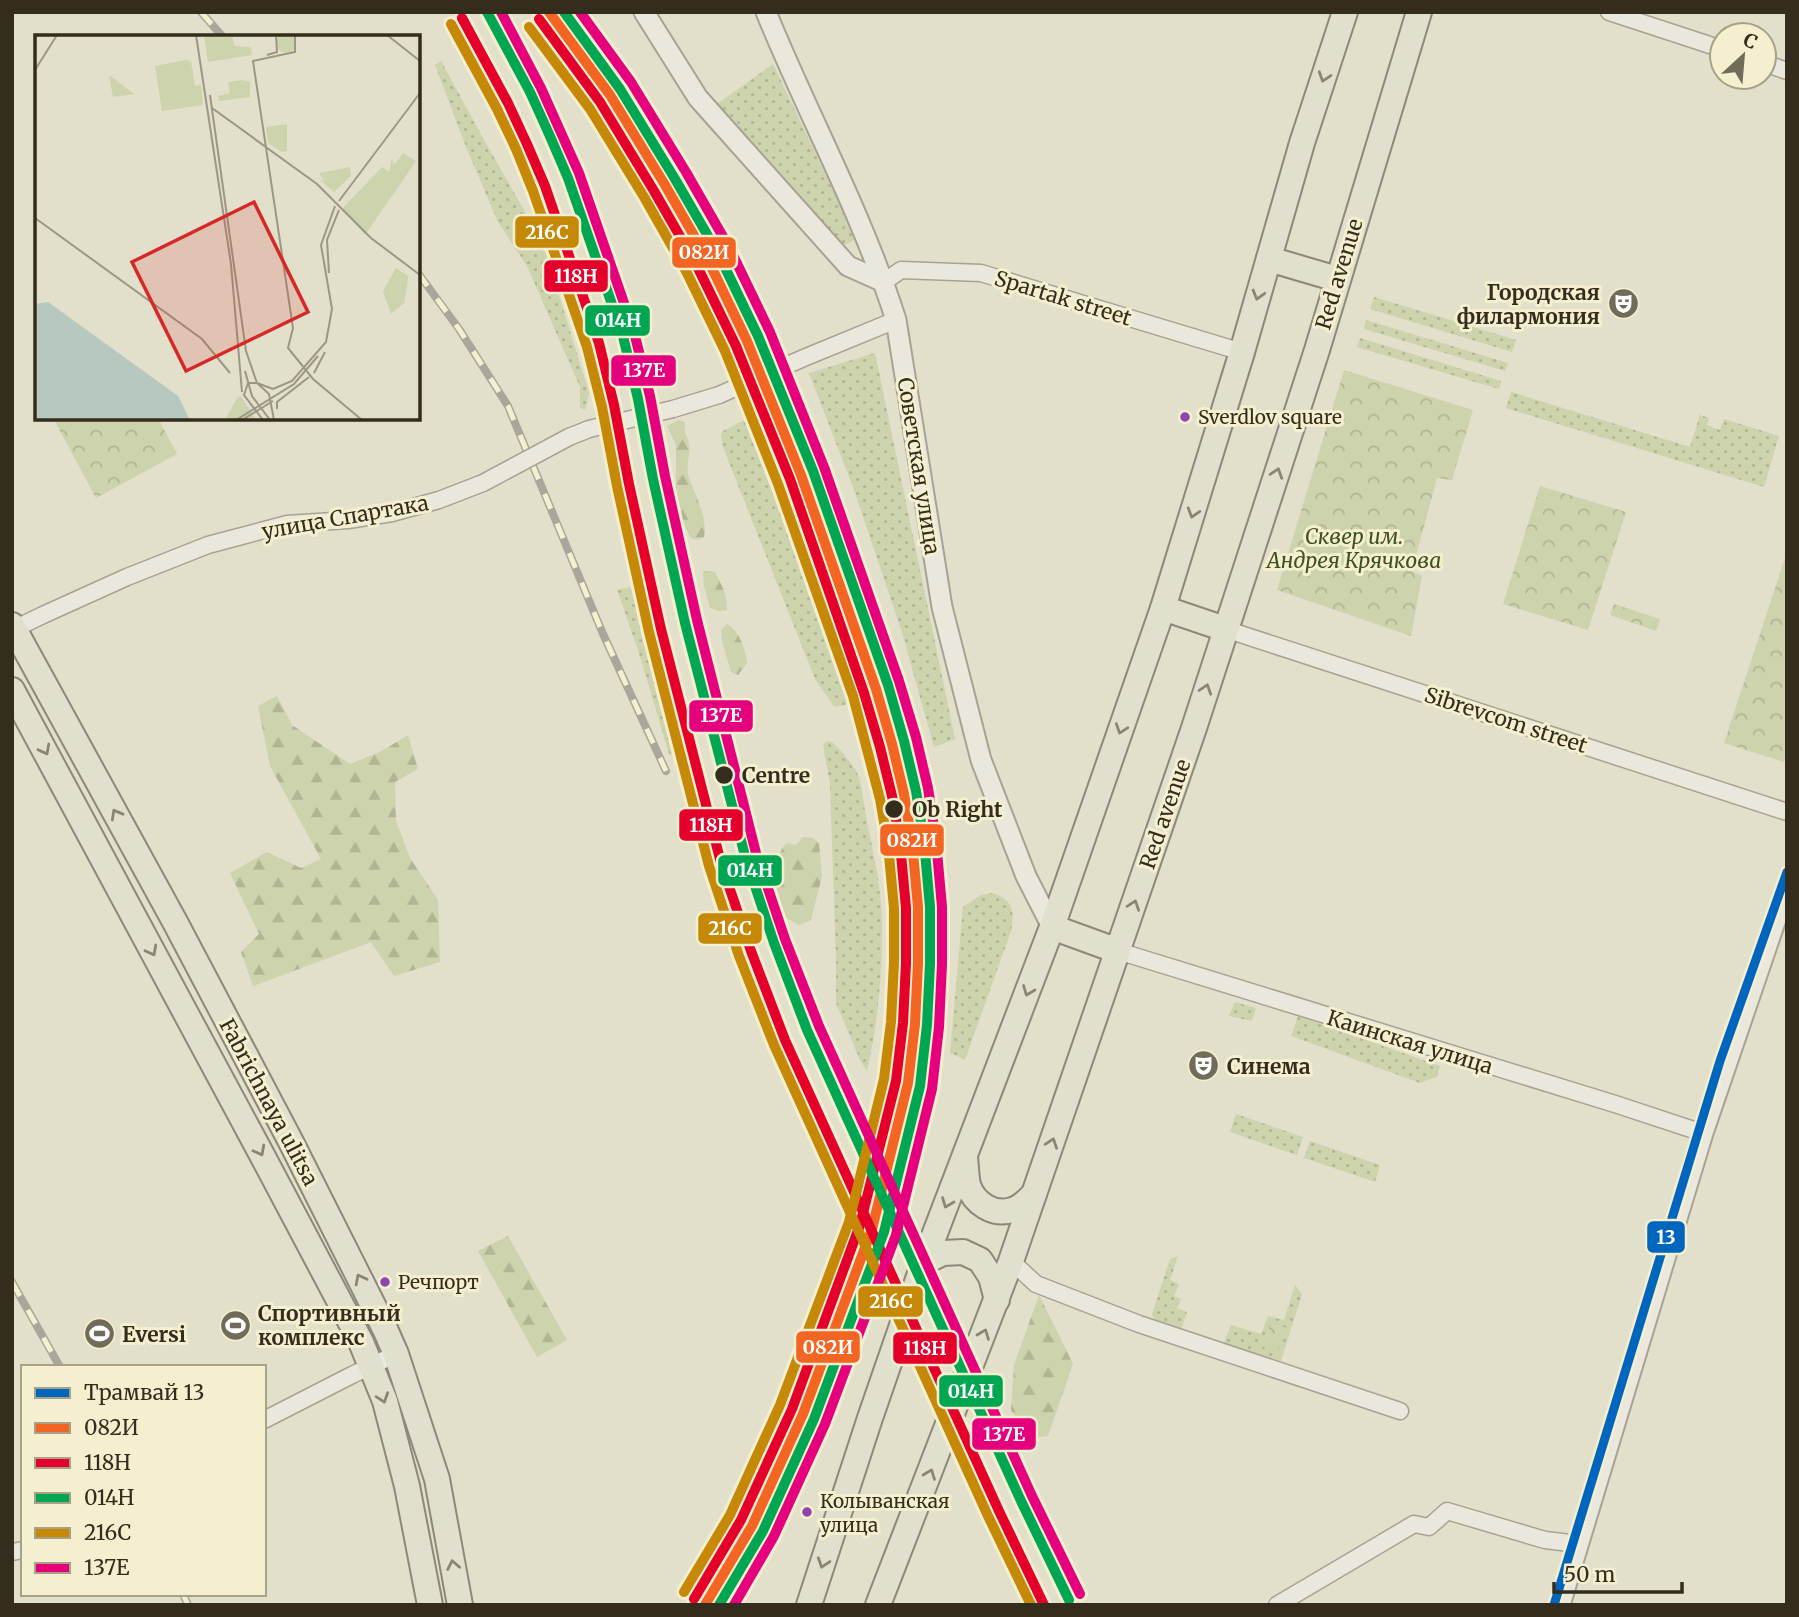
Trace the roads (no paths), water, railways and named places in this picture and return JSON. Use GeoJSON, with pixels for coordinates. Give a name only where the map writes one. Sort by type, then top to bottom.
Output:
{"type":"FeatureCollection","features":[{"type":"Feature","properties":{"kind":"main road"},"geometry":{"type":"LineString","coordinates":[[809,1605],[924,1262],[1052,927],[1163,608],[1242,352],[1302,143],[1345,12]]}},
{"type":"Feature","properties":{"kind":"main road","name":"Red avenue"},"geometry":{"type":"LineString","coordinates":[[878,1605],[997,1300],[1190,741],[1309,374],[1419,12]]}},
{"type":"Feature","properties":{"kind":"main road"},"geometry":{"type":"LineString","coordinates":[[1269,259],[1337,279]]}},
{"type":"Feature","properties":{"kind":"main road"},"geometry":{"type":"LineString","coordinates":[[1163,608],[1226,629]]}},
{"type":"Feature","properties":{"kind":"main road","name":"Fabrichnaya ulitsa"},"geometry":{"type":"LineString","coordinates":[[13,628],[149,873],[254,1071],[385,1329],[396,1354],[437,1479],[460,1605]]}},
{"type":"Feature","properties":{"kind":"main road","name":"Fabrichnaya ulitsa"},"geometry":{"type":"LineString","coordinates":[[12,690],[256,1143],[371,1366],[385,1401],[407,1486],[430,1605]]}},
{"type":"Feature","properties":{"kind":"main road"},"geometry":{"type":"LineString","coordinates":[[1052,927],[1118,951]]}},
{"type":"Feature","properties":{"kind":"main road"},"geometry":{"type":"LineString","coordinates":[[965,1156],[968,1185],[978,1203],[995,1211],[1012,1210],[1034,1194]]}},
{"type":"Feature","properties":{"kind":"main road"},"geometry":{"type":"LineString","coordinates":[[924,1262],[943,1253],[963,1252],[980,1260],[991,1277],[997,1300]]}},
{"type":"Feature","properties":{"kind":"street"},"geometry":{"type":"LineString","coordinates":[[644,12],[706,108],[848,266],[884,282]]}},
{"type":"Feature","properties":{"kind":"street","name":"Советская улица"},"geometry":{"type":"LineString","coordinates":[[766,12],[863,228],[896,320],[942,607],[981,760],[1026,876],[1052,927]]}},
{"type":"Feature","properties":{"kind":"street"},"geometry":{"type":"LineString","coordinates":[[1609,12],[1708,44]]}},
{"type":"Feature","properties":{"kind":"street","name":"Spartak street"},"geometry":{"type":"LineString","coordinates":[[884,282],[901,270],[981,273],[1242,352]]}},
{"type":"Feature","properties":{"kind":"street","name":"улица Спартака"},"geometry":{"type":"LineString","coordinates":[[13,628],[208,544],[287,524],[348,520],[392,513],[439,500],[484,483],[589,429],[673,410],[719,395],[896,320]]}},
{"type":"Feature","properties":{"kind":"street","name":"Sibrevcom street"},"geometry":{"type":"LineString","coordinates":[[1226,629],[1787,812]]}},
{"type":"Feature","properties":{"kind":"street"},"geometry":{"type":"LineString","coordinates":[[1560,1605],[1703,1133],[1787,887]]}},
{"type":"Feature","properties":{"kind":"street","name":"Каинская улица"},"geometry":{"type":"LineString","coordinates":[[1118,951],[1703,1133]]}},
{"type":"Feature","properties":{"kind":"street"},"geometry":{"type":"LineString","coordinates":[[1011,1261],[1036,1284],[1139,1324],[1400,1411]]}},
{"type":"Feature","properties":{"kind":"street"},"geometry":{"type":"LineString","coordinates":[[266,1419],[396,1354]]}},
{"type":"Feature","properties":{"kind":"street"},"geometry":{"type":"LineString","coordinates":[[1277,1605],[1414,1524],[1429,1527],[1447,1511],[1545,1540],[1578,1544]]}},
{"type":"Feature","properties":{"kind":"railway"},"geometry":{"type":"LineString","coordinates":[[201,12],[221,35]]}},
{"type":"Feature","properties":{"kind":"railway"},"geometry":{"type":"LineString","coordinates":[[420,276],[459,329],[508,406],[603,634],[666,771]]}},
{"type":"Feature","properties":{"kind":"railway"},"geometry":{"type":"LineString","coordinates":[[12,1282],[59,1365]]}},
{"type":"Feature","properties":{"kind":"railway"},"geometry":{"type":"LineString","coordinates":[[184,1596],[188,1605]]}},
{"type":"Feature","properties":{"kind":"tram line","name":"13"},"geometry":{"type":"LineString","coordinates":[[1554,1605],[1720,1061],[1787,872]]}},
{"type":"Feature","properties":{"kind":"place","name":"Городская филармония"},"geometry":{"type":"Point","coordinates":[1623,304]}},
{"type":"Feature","properties":{"kind":"place","name":"Sverdlov square"},"geometry":{"type":"Point","coordinates":[1185,417]}},
{"type":"Feature","properties":{"kind":"place","name":"Centre"},"geometry":{"type":"Point","coordinates":[724,775]}},
{"type":"Feature","properties":{"kind":"place","name":"Ob Right"},"geometry":{"type":"Point","coordinates":[894,809]}},
{"type":"Feature","properties":{"kind":"place","name":"Синема"},"geometry":{"type":"Point","coordinates":[1204,1066]}},
{"type":"Feature","properties":{"kind":"place","name":"Речпорт"},"geometry":{"type":"Point","coordinates":[385,1282]}},
{"type":"Feature","properties":{"kind":"place","name":"Спортивный комплекс"},"geometry":{"type":"Point","coordinates":[235,1325]}},
{"type":"Feature","properties":{"kind":"place","name":"Eversi"},"geometry":{"type":"Point","coordinates":[99,1334]}},
{"type":"Feature","properties":{"kind":"place","name":"Колыванская улица"},"geometry":{"type":"Point","coordinates":[807,1512]}},
{"type":"Feature","properties":{"kind":"park label","name":"Сквер им. Андрея Крячкова"},"geometry":{"type":"Point","coordinates":[1354,548]}}]}
